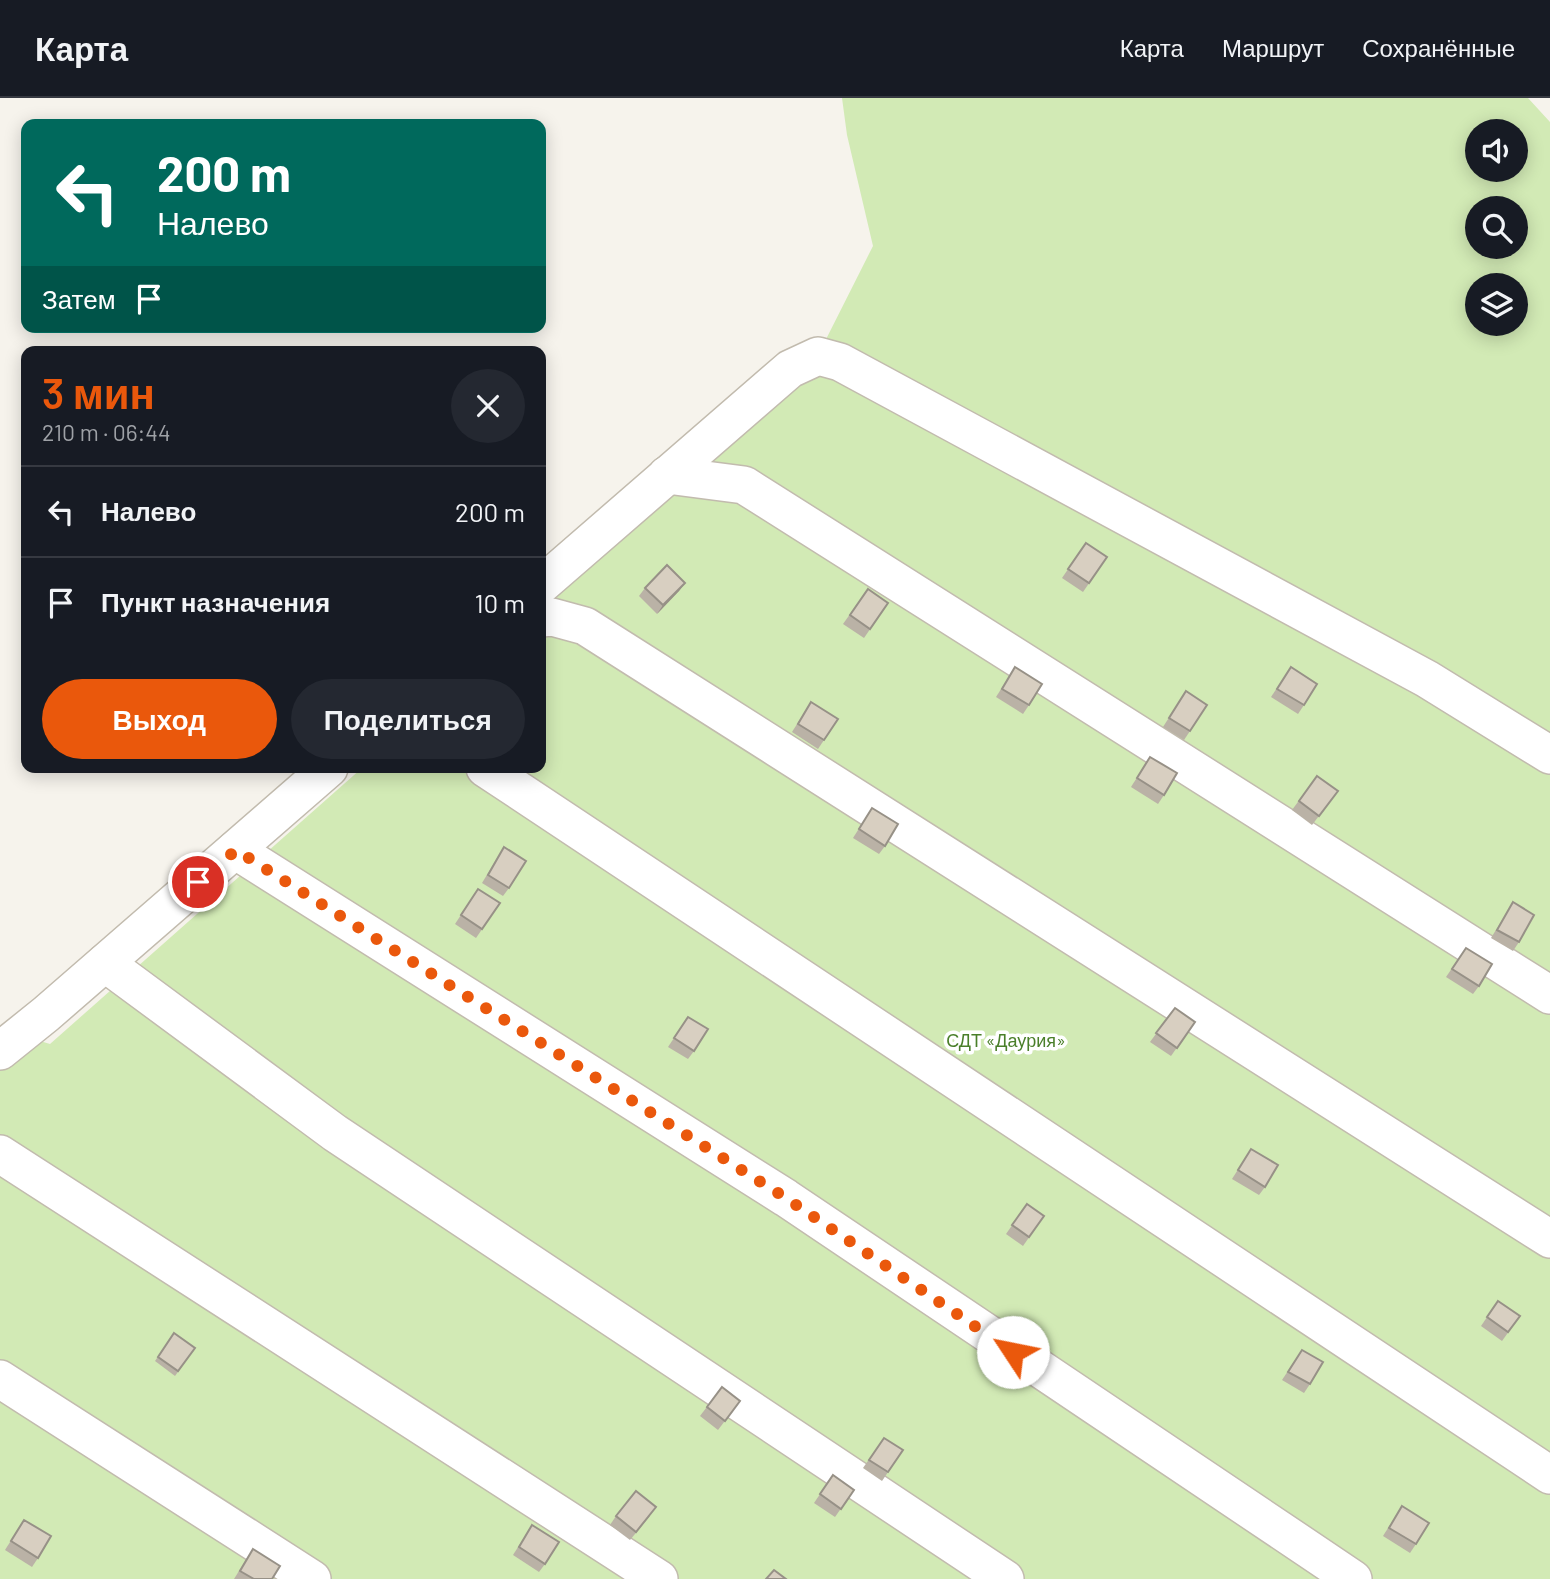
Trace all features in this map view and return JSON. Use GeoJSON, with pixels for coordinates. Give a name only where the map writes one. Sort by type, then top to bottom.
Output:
{"type":"FeatureCollection","features":[{"type":"Feature","properties":{"kind":"lane"},"geometry":{"type":"LineString","coordinates":[[546,581],[790,369],[818,356],[840,362],[1427,679],[1550,755]]}},
{"type":"Feature","properties":{"kind":"lane"},"geometry":{"type":"LineString","coordinates":[[667,475],[744,485],[1550,995]]}},
{"type":"Feature","properties":{"kind":"lane"},"geometry":{"type":"LineString","coordinates":[[546,618],[585,626],[1550,1239]]}},
{"type":"Feature","properties":{"kind":"lane"},"geometry":{"type":"LineString","coordinates":[[2,1047],[105,963],[324,773]]}},
{"type":"Feature","properties":{"kind":"lane"},"geometry":{"type":"LineString","coordinates":[[493,773],[1550,1475]]}},
{"type":"Feature","properties":{"kind":"lane"},"geometry":{"type":"LineString","coordinates":[[236,850],[786,1198],[1353,1579]]}},
{"type":"Feature","properties":{"kind":"lane"},"geometry":{"type":"LineString","coordinates":[[105,963],[335,1133],[1005,1579]]}},
{"type":"Feature","properties":{"kind":"lane"},"geometry":{"type":"LineString","coordinates":[[0,1154],[659,1579]]}},
{"type":"Feature","properties":{"kind":"lane"},"geometry":{"type":"LineString","coordinates":[[0,1379],[312,1579]]}},
{"type":"Feature","properties":{"kind":"green space","name":"СДТ «Даурия»"},"geometry":{"type":"Polygon","coordinates":[[[842,98],[1528,98],[1550,122],[1550,1579],[0,1579],[0,1029],[50,1044],[356,773],[546,773],[546,606],[809,373],[873,246],[847,135],[842,98]]]}},
{"type":"Feature","properties":{"kind":"building"},"geometry":{"type":"Polygon","coordinates":[[[1086,543],[1107,557],[1089,583],[1068,569],[1086,543]]]}},
{"type":"Feature","properties":{"kind":"building"},"geometry":{"type":"Polygon","coordinates":[[[667,565],[685,583],[663,605],[645,588],[667,565]]]}},
{"type":"Feature","properties":{"kind":"building"},"geometry":{"type":"Polygon","coordinates":[[[868,589],[888,603],[870,629],[850,615],[868,589]]]}},
{"type":"Feature","properties":{"kind":"building"},"geometry":{"type":"Polygon","coordinates":[[[1015,667],[1042,684],[1029,705],[1002,689],[1015,667]]]}},
{"type":"Feature","properties":{"kind":"building"},"geometry":{"type":"Polygon","coordinates":[[[1291,667],[1317,684],[1304,705],[1277,689],[1291,667]]]}},
{"type":"Feature","properties":{"kind":"building"},"geometry":{"type":"Polygon","coordinates":[[[1186,691],[1207,705],[1190,731],[1169,718],[1186,691]]]}},
{"type":"Feature","properties":{"kind":"building"},"geometry":{"type":"Polygon","coordinates":[[[811,702],[838,719],[824,740],[798,724],[811,702]]]}},
{"type":"Feature","properties":{"kind":"building"},"geometry":{"type":"Polygon","coordinates":[[[1150,757],[1177,773],[1164,795],[1137,778],[1150,757]]]}},
{"type":"Feature","properties":{"kind":"building"},"geometry":{"type":"Polygon","coordinates":[[[1317,776],[1338,791],[1319,816],[1299,801],[1317,776]]]}},
{"type":"Feature","properties":{"kind":"building"},"geometry":{"type":"Polygon","coordinates":[[[872,808],[898,824],[885,846],[859,829],[872,808]]]}},
{"type":"Feature","properties":{"kind":"building"},"geometry":{"type":"Polygon","coordinates":[[[504,847],[526,861],[509,888],[488,875],[504,847]]]}},
{"type":"Feature","properties":{"kind":"building"},"geometry":{"type":"Polygon","coordinates":[[[478,889],[500,903],[482,929],[461,915],[478,889]]]}},
{"type":"Feature","properties":{"kind":"building"},"geometry":{"type":"Polygon","coordinates":[[[1513,902],[1534,915],[1519,942],[1497,930],[1513,902]]]}},
{"type":"Feature","properties":{"kind":"building"},"geometry":{"type":"Polygon","coordinates":[[[1466,948],[1492,964],[1479,986],[1452,969],[1466,948]]]}},
{"type":"Feature","properties":{"kind":"building"},"geometry":{"type":"Polygon","coordinates":[[[1175,1008],[1195,1022],[1177,1048],[1156,1033],[1175,1008]]]}},
{"type":"Feature","properties":{"kind":"building"},"geometry":{"type":"Polygon","coordinates":[[[688,1017],[708,1029],[694,1051],[674,1038],[688,1017]]]}},
{"type":"Feature","properties":{"kind":"building"},"geometry":{"type":"Polygon","coordinates":[[[1251,1149],[1278,1165],[1265,1187],[1238,1170],[1251,1149]]]}},
{"type":"Feature","properties":{"kind":"building"},"geometry":{"type":"Polygon","coordinates":[[[1027,1204],[1044,1216],[1029,1237],[1012,1225],[1027,1204]]]}},
{"type":"Feature","properties":{"kind":"building"},"geometry":{"type":"Polygon","coordinates":[[[1498,1301],[1520,1316],[1508,1332],[1487,1317],[1498,1301]]]}},
{"type":"Feature","properties":{"kind":"building"},"geometry":{"type":"Polygon","coordinates":[[[174,1333],[195,1348],[178,1371],[158,1357],[174,1333]]]}},
{"type":"Feature","properties":{"kind":"building"},"geometry":{"type":"Polygon","coordinates":[[[1302,1350],[1323,1362],[1310,1384],[1288,1372],[1302,1350]]]}},
{"type":"Feature","properties":{"kind":"building"},"geometry":{"type":"Polygon","coordinates":[[[722,1387],[740,1401],[725,1421],[707,1407],[722,1387]]]}},
{"type":"Feature","properties":{"kind":"building"},"geometry":{"type":"Polygon","coordinates":[[[884,1438],[903,1450],[888,1472],[869,1460],[884,1438]]]}},
{"type":"Feature","properties":{"kind":"building"},"geometry":{"type":"Polygon","coordinates":[[[833,1475],[854,1490],[841,1509],[820,1494],[833,1475]]]}},
{"type":"Feature","properties":{"kind":"building"},"geometry":{"type":"Polygon","coordinates":[[[636,1491],[656,1507],[636,1532],[616,1516],[636,1491]]]}},
{"type":"Feature","properties":{"kind":"building"},"geometry":{"type":"Polygon","coordinates":[[[1402,1506],[1429,1523],[1416,1544],[1389,1528],[1402,1506]]]}},
{"type":"Feature","properties":{"kind":"building"},"geometry":{"type":"Polygon","coordinates":[[[24,1520],[51,1536],[38,1558],[11,1541],[24,1520]]]}},
{"type":"Feature","properties":{"kind":"building"},"geometry":{"type":"Polygon","coordinates":[[[532,1525],[559,1542],[545,1564],[519,1547],[532,1525]]]}},
{"type":"Feature","properties":{"kind":"building"},"geometry":{"type":"Polygon","coordinates":[[[253,1549],[280,1566],[272,1579],[254,1579],[240,1571],[253,1549]]]}},
{"type":"Feature","properties":{"kind":"building"},"geometry":{"type":"Polygon","coordinates":[[[774,1570],[786,1579],[766,1579],[774,1570]]]}},
{"type":"Feature","properties":{"kind":"route"},"geometry":{"type":"LineString","coordinates":[[198,882],[236,850],[786,1198],[1013,1352]]}}]}
